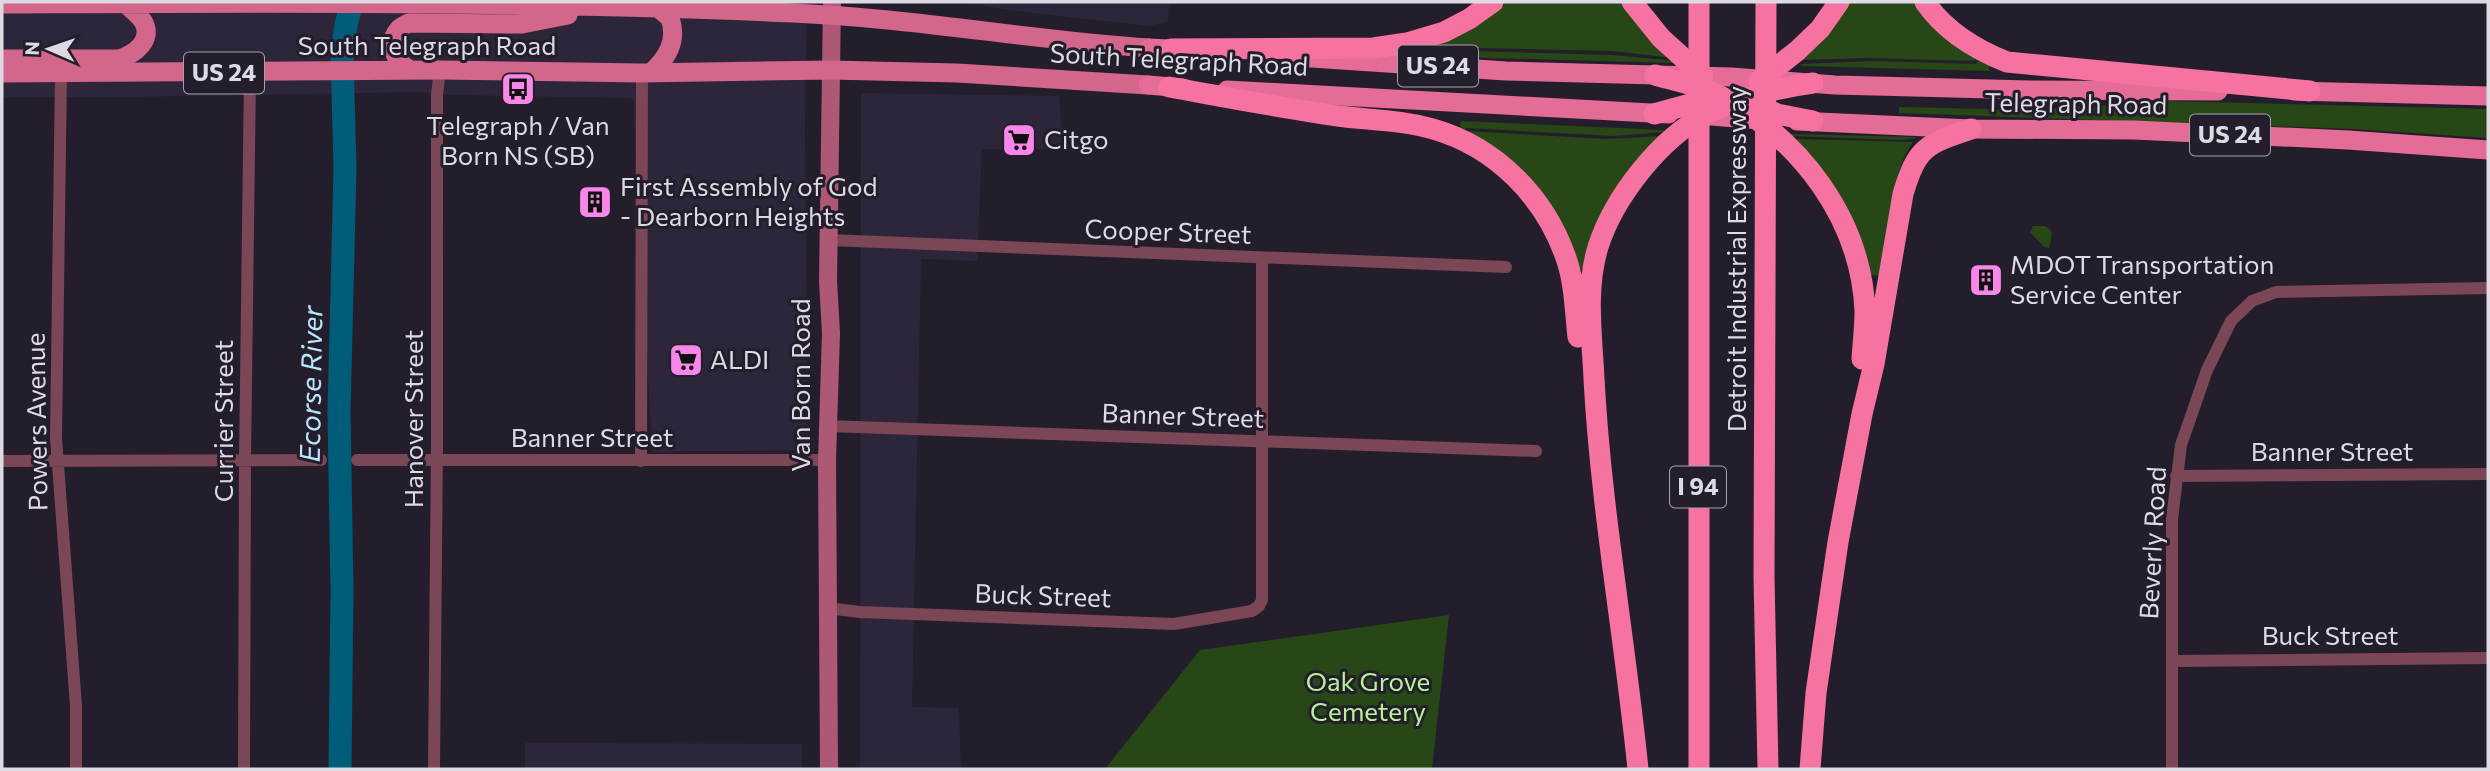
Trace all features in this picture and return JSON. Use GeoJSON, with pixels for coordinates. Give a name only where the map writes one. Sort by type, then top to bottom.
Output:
{"type":"FeatureCollection","features":[{"type":"Feature","properties":{"kind":"highway"},"geometry":{"type":"LineString","coordinates":[[1171,49],[1373,48],[1407,43],[1444,32],[1493,2]]}},
{"type":"Feature","properties":{"kind":"highway"},"geometry":{"type":"LineString","coordinates":[[1632,2],[1661,37],[1704,77],[1781,137],[1806,163],[1838,209],[1853,250],[1865,309],[1861,363],[1862,414]]}},
{"type":"Feature","properties":{"kind":"highway","name":"Detroit Industrial Expressway"},"geometry":{"type":"LineString","coordinates":[[1699,2],[1699,769]]}},
{"type":"Feature","properties":{"kind":"highway","name":"Detroit Industrial Expressway"},"geometry":{"type":"LineString","coordinates":[[1766,2],[1763,536],[1768,769]]}},
{"type":"Feature","properties":{"kind":"highway"},"geometry":{"type":"LineString","coordinates":[[1638,769],[1595,422],[1590,324],[1591,284],[1598,248],[1611,217],[1644,168],[1678,134],[1761,80],[1797,51],[1820,29],[1839,2]]}},
{"type":"Feature","properties":{"kind":"highway"},"geometry":{"type":"LineString","coordinates":[[1925,2],[1955,34],[1980,52],[2007,62],[2310,91]]}},
{"type":"Feature","properties":{"kind":"highway","name":"South Telegraph Road"},"geometry":{"type":"LineString","coordinates":[[1149,48],[1506,71],[1704,77]]}},
{"type":"Feature","properties":{"kind":"highway"},"geometry":{"type":"LineString","coordinates":[[1655,75],[1732,97],[1777,114],[1813,121]]}},
{"type":"Feature","properties":{"kind":"highway","name":"Telegraph Road"},"geometry":{"type":"LineString","coordinates":[[1704,77],[2030,90],[2310,91],[2488,96]]}},
{"type":"Feature","properties":{"kind":"highway"},"geometry":{"type":"LineString","coordinates":[[1654,114],[1814,83]]}},
{"type":"Feature","properties":{"kind":"highway"},"geometry":{"type":"LineString","coordinates":[[1159,86],[1339,116],[1401,122],[1433,129],[1484,152],[1513,175],[1534,197],[1553,226],[1567,261],[1585,381],[1595,422]]}},
{"type":"Feature","properties":{"kind":"highway","name":"South Telegraph Road"},"geometry":{"type":"LineString","coordinates":[[1159,86],[1705,115]]}},
{"type":"Feature","properties":{"kind":"highway","name":"Telegraph Road"},"geometry":{"type":"LineString","coordinates":[[1705,115],[1759,120],[1971,129],[2147,131],[2488,150]]}},
{"type":"Feature","properties":{"kind":"highway"},"geometry":{"type":"LineString","coordinates":[[1810,769],[1816,693],[1829,602],[1903,194],[1911,167],[1927,147],[1940,139],[1971,129]]}},
{"type":"Feature","properties":{"kind":"main road","name":"South Telegraph Road"},"geometry":{"type":"LineString","coordinates":[[2,4],[451,3],[832,9],[1149,48]]}},
{"type":"Feature","properties":{"kind":"main road"},"geometry":{"type":"LineString","coordinates":[[2,59],[119,59],[134,55],[142,46],[146,32],[143,21],[125,4]]}},
{"type":"Feature","properties":{"kind":"main road"},"geometry":{"type":"LineString","coordinates":[[410,71],[401,65],[394,55],[392,41],[402,25],[522,24],[604,7]]}},
{"type":"Feature","properties":{"kind":"main road"},"geometry":{"type":"LineString","coordinates":[[647,73],[663,62],[673,37],[670,18],[658,8]]}},
{"type":"Feature","properties":{"kind":"main road","name":"Van Born Road"},"geometry":{"type":"LineString","coordinates":[[829,769],[827,460],[831,333],[829,240],[832,9]]}},
{"type":"Feature","properties":{"kind":"main road","name":"South Telegraph Road"},"geometry":{"type":"LineString","coordinates":[[2,73],[440,70],[647,73],[831,70],[957,73],[1159,86]]}},
{"type":"Feature","properties":{"kind":"street","name":"Hanover Street"},"geometry":{"type":"LineString","coordinates":[[434,769],[437,94],[440,70]]}},
{"type":"Feature","properties":{"kind":"street","name":"Currier Street"},"geometry":{"type":"LineString","coordinates":[[244,769],[250,73]]}},
{"type":"Feature","properties":{"kind":"street"},"geometry":{"type":"LineString","coordinates":[[641,461],[647,73]]}},
{"type":"Feature","properties":{"kind":"street","name":"Powers Avenue"},"geometry":{"type":"LineString","coordinates":[[61,74],[57,461],[76,706],[76,769]]}},
{"type":"Feature","properties":{"kind":"street","name":"Cooper Street"},"geometry":{"type":"LineString","coordinates":[[829,240],[1506,267]]}},
{"type":"Feature","properties":{"kind":"street"},"geometry":{"type":"LineString","coordinates":[[1262,258],[1262,442]]}},
{"type":"Feature","properties":{"kind":"street","name":"Beverly Road"},"geometry":{"type":"LineString","coordinates":[[2172,769],[2172,519],[2176,476],[2181,445],[2191,413],[2220,341],[2231,321],[2257,299],[2287,291],[2488,288]]}},
{"type":"Feature","properties":{"kind":"street","name":"Banner Street"},"geometry":{"type":"LineString","coordinates":[[828,426],[1536,452]]}},
{"type":"Feature","properties":{"kind":"street","name":"Buck Street"},"geometry":{"type":"LineString","coordinates":[[827,608],[860,612],[1174,624],[1256,609],[1262,600],[1262,442]]}},
{"type":"Feature","properties":{"kind":"street"},"geometry":{"type":"LineString","coordinates":[[2,461],[321,460]]}},
{"type":"Feature","properties":{"kind":"street","name":"Banner Street"},"geometry":{"type":"LineString","coordinates":[[357,460],[827,460]]}},
{"type":"Feature","properties":{"kind":"street","name":"Banner Street"},"geometry":{"type":"LineString","coordinates":[[2176,476],[2488,474]]}},
{"type":"Feature","properties":{"kind":"street","name":"Buck Street"},"geometry":{"type":"LineString","coordinates":[[2172,661],[2488,658]]}},
{"type":"Feature","properties":{"kind":"shaded area"},"geometry":{"type":"Polygon","coordinates":[[[2,2],[807,2],[805,130],[808,450],[652,452],[633,98],[446,95],[420,92],[2,97],[2,2]]]}},
{"type":"Feature","properties":{"kind":"shaded area"},"geometry":{"type":"Polygon","coordinates":[[[959,2],[1169,2],[1168,22],[1148,26],[959,2]]]}},
{"type":"Feature","properties":{"kind":"shaded area"},"geometry":{"type":"Polygon","coordinates":[[[861,93],[1059,96],[1064,149],[982,149],[977,261],[921,259],[912,707],[959,708],[961,769],[860,769],[861,93]]]}},
{"type":"Feature","properties":{"kind":"shaded area"},"geometry":{"type":"Polygon","coordinates":[[[525,743],[802,744],[802,769],[525,769],[525,743]]]}},
{"type":"Feature","properties":{"kind":"green space"},"geometry":{"type":"Polygon","coordinates":[[[1502,2],[1622,2],[1673,58],[1613,51],[1433,47],[1432,43],[1502,2]]]}},
{"type":"Feature","properties":{"kind":"green space"},"geometry":{"type":"Polygon","coordinates":[[[1850,2],[1918,2],[1976,56],[1974,61],[1868,58],[1800,60],[1841,17],[1850,2]]]}},
{"type":"Feature","properties":{"kind":"green space"},"geometry":{"type":"Polygon","coordinates":[[[1427,44],[1430,50],[1613,55],[1676,61],[1424,56],[1422,49],[1427,44]]]}},
{"type":"Feature","properties":{"kind":"green space"},"geometry":{"type":"Polygon","coordinates":[[[1979,57],[1990,62],[1989,71],[1799,64],[1874,61],[1976,64],[1979,57]]]}},
{"type":"Feature","properties":{"kind":"green space"},"geometry":{"type":"Polygon","coordinates":[[[2163,101],[2488,109],[2488,138],[2354,129],[1899,113],[1899,107],[2033,110],[2163,101]]]}},
{"type":"Feature","properties":{"kind":"green space"},"geometry":{"type":"Polygon","coordinates":[[[1461,121],[1664,132],[1613,136],[1466,128],[1462,134],[1459,131],[1461,121]]]}},
{"type":"Feature","properties":{"kind":"green space"},"geometry":{"type":"Polygon","coordinates":[[[1468,131],[1605,139],[1663,136],[1582,269],[1576,268],[1566,239],[1466,135],[1468,131]]]}},
{"type":"Feature","properties":{"kind":"green space"},"geometry":{"type":"Polygon","coordinates":[[[1789,134],[1915,137],[1916,138],[1904,140],[1789,134]]]}},
{"type":"Feature","properties":{"kind":"green space"},"geometry":{"type":"Polygon","coordinates":[[[1794,139],[1913,142],[1899,171],[1880,276],[1871,275],[1860,237],[1832,185],[1794,139]]]}},
{"type":"Feature","properties":{"kind":"green space"},"geometry":{"type":"Polygon","coordinates":[[[2033,226],[2050,229],[2052,234],[2049,248],[2044,247],[2030,232],[2033,226]]]}},
{"type":"Feature","properties":{"kind":"green space","name":"Oak Grove Cemetery"},"geometry":{"type":"Polygon","coordinates":[[[1449,615],[1432,769],[1105,769],[1200,650],[1449,615]]]}},
{"type":"Feature","properties":{"kind":"water"},"geometry":{"type":"Polygon","coordinates":[[[338,24],[350,24],[345,54],[331,54],[338,24]]]}},
{"type":"Feature","properties":{"kind":"waterway","name":"Ecorse River"},"geometry":{"type":"LineString","coordinates":[[340,769],[342,590],[339,413],[345,168],[342,55],[352,2]]}},
{"type":"Feature","properties":{"kind":"place","name":"Telegraph / Van Born NS (SB)"},"geometry":{"type":"Point","coordinates":[518,89]}},
{"type":"Feature","properties":{"kind":"place","name":"Citgo"},"geometry":{"type":"Point","coordinates":[1019,140]}},
{"type":"Feature","properties":{"kind":"place","name":"First Assembly of God - Dearborn Heights"},"geometry":{"type":"Point","coordinates":[595,202]}},
{"type":"Feature","properties":{"kind":"place","name":"MDOT Transportation Service Center"},"geometry":{"type":"Point","coordinates":[1986,280]}},
{"type":"Feature","properties":{"kind":"place","name":"ALDI"},"geometry":{"type":"Point","coordinates":[686,360]}}]}
